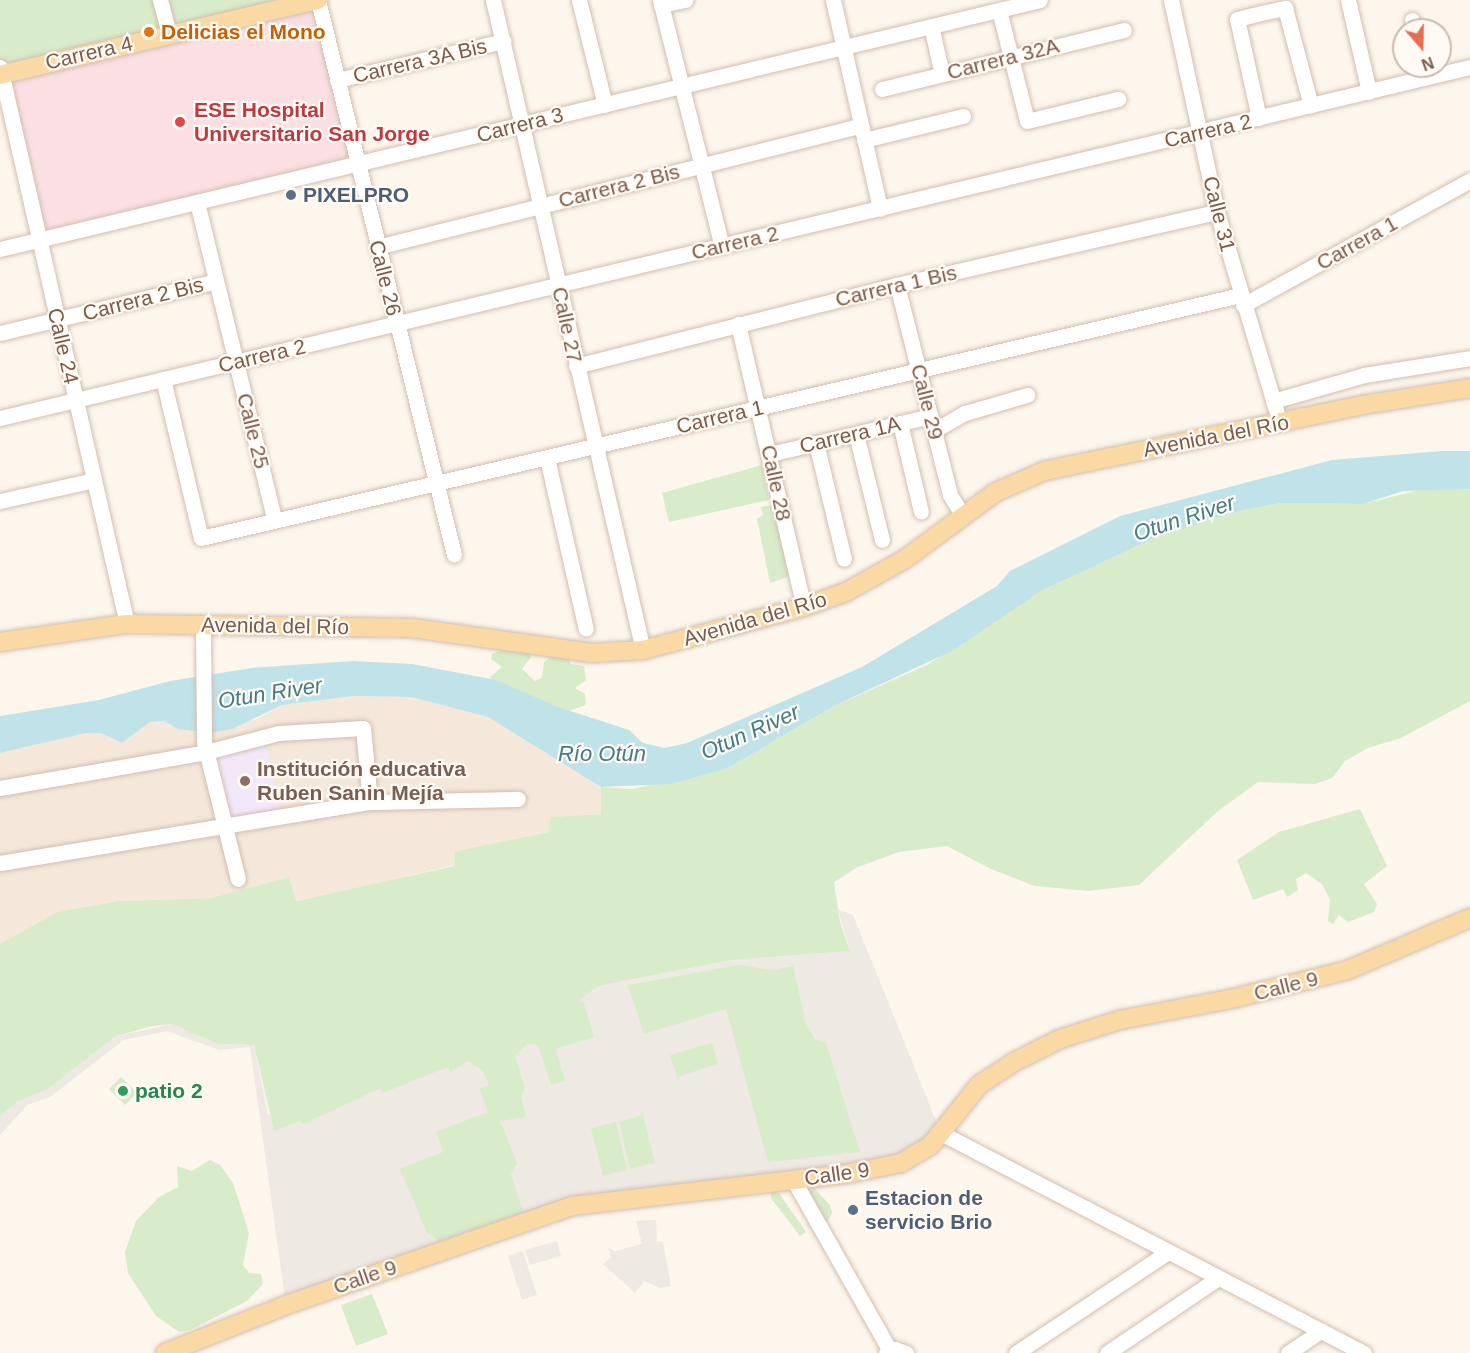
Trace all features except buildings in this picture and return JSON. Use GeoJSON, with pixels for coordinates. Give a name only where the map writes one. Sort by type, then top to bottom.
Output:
{"type":"FeatureCollection","features":[{"type":"Feature","properties":{"kind":"main road","name":"Carrera 4"},"geometry":{"type":"LineString","coordinates":[[1,72],[318,0]]}},
{"type":"Feature","properties":{"kind":"main road","name":"Avenida del Río"},"geometry":{"type":"LineString","coordinates":[[0,642],[127,624],[412,628],[592,653],[644,650],[804,607],[879,576],[996,492],[1044,471],[1374,403],[1470,388]]}},
{"type":"Feature","properties":{"kind":"main road","name":"Calle 9"},"geometry":{"type":"LineString","coordinates":[[165,1353],[285,1305],[572,1206],[794,1180],[901,1163],[922,1153],[979,1085],[1014,1062],[1060,1039],[1120,1020],[1235,998],[1348,970],[1470,918]]}},
{"type":"Feature","properties":{"kind":"street"},"geometry":{"type":"LineString","coordinates":[[160,0],[169,34]]}},
{"type":"Feature","properties":{"kind":"street","name":"Calle 26"},"geometry":{"type":"LineString","coordinates":[[318,0],[454,555]]}},
{"type":"Feature","properties":{"kind":"street","name":"Calle 27"},"geometry":{"type":"LineString","coordinates":[[493,0],[542,206],[576,366],[644,650]]}},
{"type":"Feature","properties":{"kind":"street"},"geometry":{"type":"LineString","coordinates":[[579,0],[605,105]]}},
{"type":"Feature","properties":{"kind":"street"},"geometry":{"type":"LineString","coordinates":[[685,0],[661,3],[699,166],[722,246]]}},
{"type":"Feature","properties":{"kind":"street"},"geometry":{"type":"LineString","coordinates":[[833,0],[880,209]]}},
{"type":"Feature","properties":{"kind":"street","name":"Carrera 3"},"geometry":{"type":"LineString","coordinates":[[0,249],[680,88],[1003,6],[1040,0]]}},
{"type":"Feature","properties":{"kind":"street","name":"Calle 31"},"geometry":{"type":"LineString","coordinates":[[1171,0],[1217,212],[1241,300],[1280,424]]}},
{"type":"Feature","properties":{"kind":"street"},"geometry":{"type":"LineString","coordinates":[[1348,0],[1369,92]]}},
{"type":"Feature","properties":{"kind":"street"},"geometry":{"type":"LineString","coordinates":[[1003,6],[1011,57],[1027,121],[1118,99]]}},
{"type":"Feature","properties":{"kind":"street"},"geometry":{"type":"LineString","coordinates":[[1259,118],[1237,19],[1259,6],[1285,8],[1311,106]]}},
{"type":"Feature","properties":{"kind":"street"},"geometry":{"type":"LineString","coordinates":[[931,26],[942,74]]}},
{"type":"Feature","properties":{"kind":"street","name":"Carrera 32A"},"geometry":{"type":"LineString","coordinates":[[882,89],[1124,30]]}},
{"type":"Feature","properties":{"kind":"street","name":"Carrera 3A Bis"},"geometry":{"type":"LineString","coordinates":[[337,80],[503,41]]}},
{"type":"Feature","properties":{"kind":"street","name":"Carrera 2"},"geometry":{"type":"LineString","coordinates":[[1452,69],[1470,67]]}},
{"type":"Feature","properties":{"kind":"street","name":"Calle 24"},"geometry":{"type":"LineString","coordinates":[[1,72],[127,624]]}},
{"type":"Feature","properties":{"kind":"street","name":"Carrera 2"},"geometry":{"type":"LineString","coordinates":[[0,418],[1369,92],[1408,78]]}},
{"type":"Feature","properties":{"kind":"street","name":"Carrera 2 Bis"},"geometry":{"type":"LineString","coordinates":[[377,247],[699,166],[863,132],[963,116]]}},
{"type":"Feature","properties":{"kind":"street","name":"Carrera 1"},"geometry":{"type":"LineString","coordinates":[[163,379],[201,538],[759,408],[1241,300],[1470,180]]}},
{"type":"Feature","properties":{"kind":"street","name":"Calle 25"},"geometry":{"type":"LineString","coordinates":[[197,202],[275,521]]}},
{"type":"Feature","properties":{"kind":"street","name":"Carrera 1 Bis"},"geometry":{"type":"LineString","coordinates":[[576,366],[897,285],[1217,212]]}},
{"type":"Feature","properties":{"kind":"street","name":"Carrera 2 Bis"},"geometry":{"type":"LineString","coordinates":[[0,333],[216,281]]}},
{"type":"Feature","properties":{"kind":"street","name":"Calle 29"},"geometry":{"type":"LineString","coordinates":[[897,285],[950,495],[963,516]]}},
{"type":"Feature","properties":{"kind":"street","name":"Calle 28"},"geometry":{"type":"LineString","coordinates":[[738,324],[804,607]]}},
{"type":"Feature","properties":{"kind":"street"},"geometry":{"type":"LineString","coordinates":[[1273,401],[1364,375],[1470,358]]}},
{"type":"Feature","properties":{"kind":"street","name":"Carrera 1A"},"geometry":{"type":"LineString","coordinates":[[770,454],[900,423],[933,423],[1027,394]]}},
{"type":"Feature","properties":{"kind":"street"},"geometry":{"type":"LineString","coordinates":[[900,423],[921,512]]}},
{"type":"Feature","properties":{"kind":"street"},"geometry":{"type":"LineString","coordinates":[[856,434],[882,540]]}},
{"type":"Feature","properties":{"kind":"street"},"geometry":{"type":"LineString","coordinates":[[816,443],[844,559]]}},
{"type":"Feature","properties":{"kind":"street"},"geometry":{"type":"LineString","coordinates":[[547,458],[586,629]]}},
{"type":"Feature","properties":{"kind":"street"},"geometry":{"type":"LineString","coordinates":[[0,501],[94,480]]}},
{"type":"Feature","properties":{"kind":"street"},"geometry":{"type":"LineString","coordinates":[[203,625],[205,747],[222,826],[238,879]]}},
{"type":"Feature","properties":{"kind":"street"},"geometry":{"type":"LineString","coordinates":[[0,788],[279,733],[363,728],[370,802]]}},
{"type":"Feature","properties":{"kind":"street"},"geometry":{"type":"LineString","coordinates":[[0,863],[370,802],[518,799]]}},
{"type":"Feature","properties":{"kind":"street"},"geometry":{"type":"LineString","coordinates":[[941,1133],[1364,1353]]}},
{"type":"Feature","properties":{"kind":"street"},"geometry":{"type":"LineString","coordinates":[[794,1180],[824,1240],[888,1352],[906,1353]]}},
{"type":"Feature","properties":{"kind":"street"},"geometry":{"type":"LineString","coordinates":[[1016,1353],[1168,1252]]}},
{"type":"Feature","properties":{"kind":"street"},"geometry":{"type":"LineString","coordinates":[[1107,1353],[1218,1278]]}},
{"type":"Feature","properties":{"kind":"street"},"geometry":{"type":"LineString","coordinates":[[1288,1353],[1322,1331]]}},
{"type":"Feature","properties":{"kind":"shaded area","name":"ESE Hospital Universitario San Jorge"},"geometry":{"type":"Polygon","coordinates":[[[318,0],[357,164],[38,239],[2,74],[318,0]]]}},
{"type":"Feature","properties":{"kind":"shaded area"},"geometry":{"type":"Polygon","coordinates":[[[354,696],[411,697],[488,717],[601,787],[601,814],[551,817],[549,832],[455,851],[454,865],[374,884],[295,901],[289,877],[211,898],[118,901],[57,912],[0,944],[0,753],[86,733],[101,733],[122,743],[150,722],[164,721],[178,729],[194,730],[257,719],[282,705],[354,696]]]}},
{"type":"Feature","properties":{"kind":"shaded area","name":"Institución educativa Ruben Sanin Mejía"},"geometry":{"type":"Polygon","coordinates":[[[266,741],[279,810],[224,821],[211,752],[266,741]]]}},
{"type":"Feature","properties":{"kind":"shaded area"},"geometry":{"type":"Polygon","coordinates":[[[838,909],[853,915],[941,1133],[915,1158],[589,1203],[286,1305],[250,1047],[219,1050],[167,1031],[124,1040],[50,1097],[27,1105],[0,1135],[0,1117],[17,1102],[48,1089],[116,1036],[172,1024],[218,1044],[254,1045],[268,1115],[573,1005],[598,986],[732,960],[850,951],[838,909]]]}},
{"type":"Feature","properties":{"kind":"shaded area"},"geometry":{"type":"Polygon","coordinates":[[[656,1220],[657,1241],[663,1242],[671,1286],[660,1288],[644,1281],[635,1293],[603,1264],[611,1258],[608,1248],[615,1251],[642,1244],[636,1221],[656,1220]]]}},
{"type":"Feature","properties":{"kind":"shaded area"},"geometry":{"type":"Polygon","coordinates":[[[557,1241],[561,1256],[530,1265],[525,1250],[557,1241]]]}},
{"type":"Feature","properties":{"kind":"shaded area"},"geometry":{"type":"Polygon","coordinates":[[[523,1251],[537,1295],[522,1300],[508,1256],[523,1251]]]}},
{"type":"Feature","properties":{"kind":"green space"},"geometry":{"type":"Polygon","coordinates":[[[0,0],[318,0],[0,67],[0,0]]]}},
{"type":"Feature","properties":{"kind":"green space"},"geometry":{"type":"Polygon","coordinates":[[[762,465],[769,500],[669,522],[662,493],[762,465]]]}},
{"type":"Feature","properties":{"kind":"green space"},"geometry":{"type":"Polygon","coordinates":[[[1424,489],[1470,489],[1470,701],[1401,738],[1368,748],[1345,761],[1332,778],[1315,784],[1258,782],[1218,811],[1139,885],[1088,891],[1035,886],[991,869],[947,846],[899,852],[858,867],[834,882],[840,922],[850,951],[732,960],[598,986],[576,1003],[583,1001],[594,1037],[556,1049],[565,1081],[551,1085],[538,1045],[527,1044],[515,1055],[525,1089],[521,1097],[526,1117],[500,1121],[517,1163],[511,1174],[523,1212],[440,1241],[427,1233],[400,1169],[443,1152],[436,1132],[488,1112],[479,1089],[489,1085],[483,1071],[468,1061],[450,1072],[448,1067],[383,1093],[381,1088],[303,1124],[300,1121],[274,1131],[254,1045],[218,1044],[172,1024],[153,1026],[116,1036],[48,1089],[17,1102],[0,1117],[0,944],[57,912],[118,901],[211,898],[289,877],[296,901],[454,866],[455,851],[549,832],[550,817],[601,814],[601,787],[632,789],[728,768],[834,706],[927,665],[1041,591],[1152,539],[1239,511],[1281,503],[1362,504],[1424,489]]]}},
{"type":"Feature","properties":{"kind":"green space"},"geometry":{"type":"Polygon","coordinates":[[[775,505],[791,576],[770,583],[757,519],[763,515],[761,507],[775,505]]]}},
{"type":"Feature","properties":{"kind":"green space"},"geometry":{"type":"Polygon","coordinates":[[[507,648],[529,652],[531,657],[522,669],[535,681],[542,678],[544,662],[554,654],[567,657],[571,664],[584,666],[586,680],[575,688],[585,694],[586,705],[566,712],[493,681],[490,677],[502,667],[491,659],[492,654],[507,648]]]}},
{"type":"Feature","properties":{"kind":"green space"},"geometry":{"type":"Polygon","coordinates":[[[1360,809],[1387,866],[1364,884],[1377,904],[1374,912],[1348,922],[1339,915],[1333,924],[1328,921],[1330,900],[1322,884],[1306,873],[1296,879],[1298,890],[1287,897],[1283,889],[1253,900],[1237,860],[1279,832],[1360,809]]]}},
{"type":"Feature","properties":{"kind":"green space"},"geometry":{"type":"Polygon","coordinates":[[[739,965],[773,970],[793,966],[806,1024],[815,1039],[826,1043],[860,1152],[768,1162],[726,1009],[644,1034],[628,985],[739,965]]]}},
{"type":"Feature","properties":{"kind":"green space"},"geometry":{"type":"Polygon","coordinates":[[[712,1043],[718,1064],[677,1077],[670,1055],[712,1043]]]}},
{"type":"Feature","properties":{"kind":"green space","name":"patio 2"},"geometry":{"type":"Polygon","coordinates":[[[121,1077],[137,1093],[125,1105],[109,1089],[121,1077]]]}},
{"type":"Feature","properties":{"kind":"green space"},"geometry":{"type":"Polygon","coordinates":[[[643,1115],[655,1163],[630,1169],[619,1122],[643,1115]]]}},
{"type":"Feature","properties":{"kind":"green space"},"geometry":{"type":"Polygon","coordinates":[[[616,1122],[627,1170],[603,1176],[591,1128],[616,1122]]]}},
{"type":"Feature","properties":{"kind":"green space"},"geometry":{"type":"Polygon","coordinates":[[[210,1160],[220,1165],[233,1183],[249,1233],[243,1265],[249,1273],[261,1274],[263,1284],[247,1301],[190,1330],[179,1332],[156,1316],[128,1273],[125,1252],[136,1221],[159,1197],[178,1187],[177,1166],[192,1171],[210,1160]]]}},
{"type":"Feature","properties":{"kind":"green space"},"geometry":{"type":"Polygon","coordinates":[[[813,1187],[830,1205],[832,1213],[826,1225],[807,1196],[813,1187]]]}},
{"type":"Feature","properties":{"kind":"green space"},"geometry":{"type":"Polygon","coordinates":[[[771,1191],[779,1193],[806,1232],[800,1236],[771,1198],[771,1191]]]}},
{"type":"Feature","properties":{"kind":"green space"},"geometry":{"type":"Polygon","coordinates":[[[372,1294],[388,1334],[356,1346],[341,1305],[372,1294]]]}},
{"type":"Feature","properties":{"kind":"water","name":"Río Otún"},"geometry":{"type":"Polygon","coordinates":[[[1442,451],[1470,451],[1470,489],[1403,491],[1363,504],[1281,503],[1239,511],[1152,539],[1041,591],[954,650],[834,706],[728,768],[671,784],[601,787],[488,717],[411,697],[354,696],[282,705],[232,729],[211,733],[178,729],[164,721],[150,722],[122,743],[101,733],[86,733],[0,753],[0,716],[99,700],[170,681],[252,668],[353,661],[412,664],[496,680],[558,707],[629,730],[643,743],[665,748],[687,743],[862,667],[997,586],[1010,571],[1120,516],[1332,460],[1442,451]]]}},
{"type":"Feature","properties":{"kind":"place","name":"Delicias el Mono"},"geometry":{"type":"Point","coordinates":[149,32]}},
{"type":"Feature","properties":{"kind":"place","name":"ESE Hospital Universitario San Jorge"},"geometry":{"type":"Point","coordinates":[180,122]}},
{"type":"Feature","properties":{"kind":"place","name":"PIXELPRO"},"geometry":{"type":"Point","coordinates":[291,195]}},
{"type":"Feature","properties":{"kind":"place","name":"Institución educativa Ruben Sanin Mejía"},"geometry":{"type":"Point","coordinates":[245,781]}},
{"type":"Feature","properties":{"kind":"place","name":"patio 2"},"geometry":{"type":"Point","coordinates":[123,1091]}},
{"type":"Feature","properties":{"kind":"place","name":"Estacion de servicio Brio"},"geometry":{"type":"Point","coordinates":[853,1210]}},
{"type":"Feature","properties":{"kind":"water label","name":"Otun River"},"geometry":{"type":"Point","coordinates":[1184,518]}},
{"type":"Feature","properties":{"kind":"water label","name":"Otun River"},"geometry":{"type":"Point","coordinates":[270,693]}},
{"type":"Feature","properties":{"kind":"water label","name":"Otun River"},"geometry":{"type":"Point","coordinates":[750,732]}}]}
